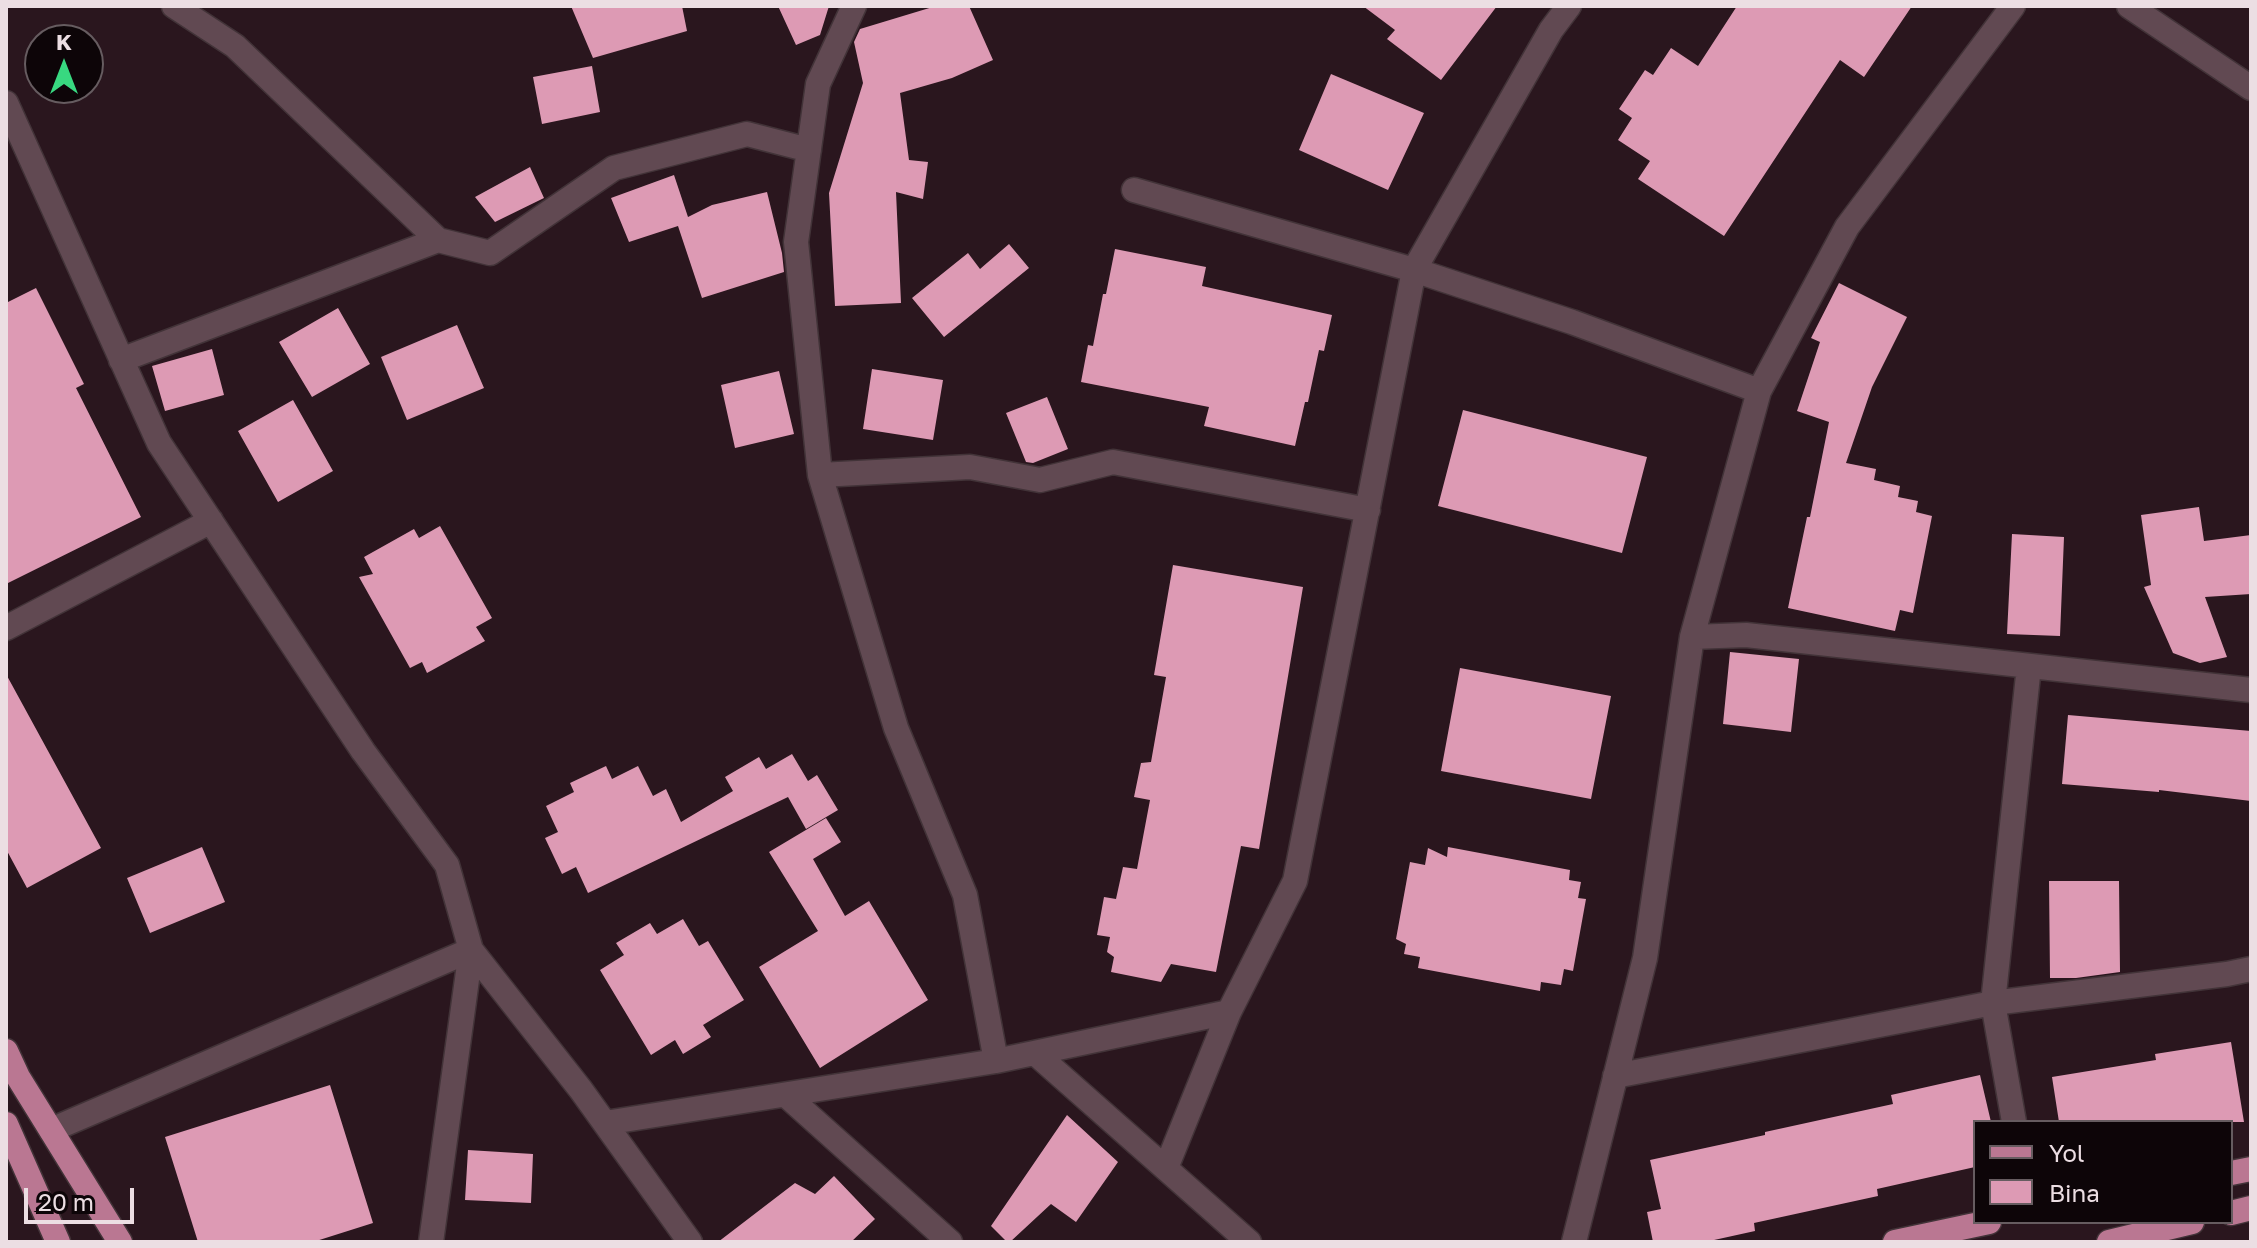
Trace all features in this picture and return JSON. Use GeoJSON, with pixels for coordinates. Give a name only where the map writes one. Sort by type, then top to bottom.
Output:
{"type":"FeatureCollection","features":[{"type":"Feature","properties":{"kind":"main road"},"geometry":{"type":"LineString","coordinates":[[6,1051],[18,1077],[120,1242]]}},
{"type":"Feature","properties":{"kind":"main road"},"geometry":{"type":"LineString","coordinates":[[6,1124],[58,1242]]}},
{"type":"Feature","properties":{"kind":"main road"},"geometry":{"type":"LineString","coordinates":[[1895,1242],[1980,1224]]}},
{"type":"Feature","properties":{"kind":"main road"},"geometry":{"type":"LineString","coordinates":[[2109,1242],[2184,1224]]}},
{"type":"Feature","properties":{"kind":"street"},"geometry":{"type":"LineString","coordinates":[[174,6],[235,46],[438,240],[490,253],[614,168],[747,134],[809,150]]}},
{"type":"Feature","properties":{"kind":"street"},"geometry":{"type":"LineString","coordinates":[[854,6],[818,84],[796,242],[820,475],[896,728],[965,895],[996,1061]]}},
{"type":"Feature","properties":{"kind":"street"},"geometry":{"type":"LineString","coordinates":[[1166,1168],[1229,1012],[1295,881],[1414,270],[1551,30],[1569,6]]}},
{"type":"Feature","properties":{"kind":"street"},"geometry":{"type":"LineString","coordinates":[[1574,1242],[1645,958],[1692,637],[1759,391],[1847,227],[2013,6]]}},
{"type":"Feature","properties":{"kind":"street"},"geometry":{"type":"LineString","coordinates":[[2129,6],[2251,88]]}},
{"type":"Feature","properties":{"kind":"street"},"geometry":{"type":"LineString","coordinates":[[6,103],[159,443],[363,751],[447,865],[471,950],[581,1090],[690,1242]]}},
{"type":"Feature","properties":{"kind":"street"},"geometry":{"type":"LineString","coordinates":[[1134,190],[1414,270],[1572,322],[1759,391]]}},
{"type":"Feature","properties":{"kind":"street"},"geometry":{"type":"LineString","coordinates":[[121,360],[438,240]]}},
{"type":"Feature","properties":{"kind":"street"},"geometry":{"type":"LineString","coordinates":[[820,475],[970,467],[1040,480],[1113,462],[1368,510]]}},
{"type":"Feature","properties":{"kind":"street"},"geometry":{"type":"LineString","coordinates":[[6,628],[211,521]]}},
{"type":"Feature","properties":{"kind":"street"},"geometry":{"type":"LineString","coordinates":[[1692,637],[1746,635],[2251,690]]}},
{"type":"Feature","properties":{"kind":"street"},"geometry":{"type":"LineString","coordinates":[[2014,1120],[1993,1003],[2029,666]]}},
{"type":"Feature","properties":{"kind":"street"},"geometry":{"type":"LineString","coordinates":[[51,1130],[471,950]]}},
{"type":"Feature","properties":{"kind":"street"},"geometry":{"type":"LineString","coordinates":[[431,1242],[471,950]]}},
{"type":"Feature","properties":{"kind":"street"},"geometry":{"type":"LineString","coordinates":[[1615,1076],[1993,1003],[2251,969]]}},
{"type":"Feature","properties":{"kind":"street"},"geometry":{"type":"LineString","coordinates":[[605,1123],[996,1061],[1229,1012]]}},
{"type":"Feature","properties":{"kind":"street"},"geometry":{"type":"LineString","coordinates":[[1035,1053],[1249,1242]]}},
{"type":"Feature","properties":{"kind":"street"},"geometry":{"type":"LineString","coordinates":[[786,1095],[950,1242]]}},
{"type":"Feature","properties":{"kind":"building"},"geometry":{"type":"Polygon","coordinates":[[[571,6],[682,6],[687,31],[593,58],[571,6]]]}},
{"type":"Feature","properties":{"kind":"building"},"geometry":{"type":"Polygon","coordinates":[[[778,6],[829,6],[820,35],[796,45],[778,6]]]}},
{"type":"Feature","properties":{"kind":"building"},"geometry":{"type":"Polygon","coordinates":[[[936,6],[969,6],[993,60],[952,78],[900,93],[909,160],[928,162],[923,199],[896,192],[901,303],[835,306],[829,193],[863,83],[854,42],[860,29],[936,6]]]}},
{"type":"Feature","properties":{"kind":"building"},"geometry":{"type":"Polygon","coordinates":[[[1363,6],[1497,6],[1441,80],[1387,39],[1395,30],[1363,6]]]}},
{"type":"Feature","properties":{"kind":"building"},"geometry":{"type":"Polygon","coordinates":[[[1737,6],[1912,6],[1864,77],[1840,60],[1724,236],[1638,179],[1650,161],[1618,140],[1632,118],[1619,109],[1645,70],[1653,75],[1671,48],[1698,66],[1737,6]]]}},
{"type":"Feature","properties":{"kind":"building"},"geometry":{"type":"Polygon","coordinates":[[[592,66],[600,112],[542,124],[533,77],[592,66]]]}},
{"type":"Feature","properties":{"kind":"building"},"geometry":{"type":"Polygon","coordinates":[[[1331,74],[1424,113],[1388,190],[1299,150],[1331,74]]]}},
{"type":"Feature","properties":{"kind":"building"},"geometry":{"type":"Polygon","coordinates":[[[530,167],[544,198],[495,222],[475,197],[530,167]]]}},
{"type":"Feature","properties":{"kind":"building"},"geometry":{"type":"Polygon","coordinates":[[[674,175],[688,217],[712,205],[767,192],[784,272],[702,298],[678,226],[629,242],[611,198],[674,175]]]}},
{"type":"Feature","properties":{"kind":"building"},"geometry":{"type":"Polygon","coordinates":[[[1009,244],[1029,268],[944,337],[912,298],[968,253],[980,269],[1009,244]]]}},
{"type":"Feature","properties":{"kind":"building"},"geometry":{"type":"Polygon","coordinates":[[[1115,249],[1206,267],[1202,286],[1332,315],[1324,351],[1319,350],[1295,446],[1204,426],[1209,407],[1081,382],[1088,345],[1093,346],[1115,249]]]}},
{"type":"Feature","properties":{"kind":"building"},"geometry":{"type":"Polygon","coordinates":[[[1839,283],[1907,317],[1872,387],[1846,463],[1876,469],[1874,480],[1900,486],[1898,497],[1918,501],[1916,512],[1932,516],[1913,613],[1900,610],[1895,631],[1788,608],[1829,422],[1797,411],[1820,342],[1811,338],[1839,283]]]}},
{"type":"Feature","properties":{"kind":"building"},"geometry":{"type":"Polygon","coordinates":[[[36,288],[84,384],[76,388],[141,517],[6,584],[6,303],[36,288]]]}},
{"type":"Feature","properties":{"kind":"building"},"geometry":{"type":"Polygon","coordinates":[[[338,308],[370,364],[312,397],[279,342],[338,308]]]}},
{"type":"Feature","properties":{"kind":"building"},"geometry":{"type":"Polygon","coordinates":[[[457,325],[484,388],[407,420],[381,357],[457,325]]]}},
{"type":"Feature","properties":{"kind":"building"},"geometry":{"type":"Polygon","coordinates":[[[212,349],[224,395],[165,411],[152,366],[212,349]]]}},
{"type":"Feature","properties":{"kind":"building"},"geometry":{"type":"Polygon","coordinates":[[[872,369],[943,380],[933,440],[863,429],[872,369]]]}},
{"type":"Feature","properties":{"kind":"building"},"geometry":{"type":"Polygon","coordinates":[[[779,371],[794,434],[735,448],[721,385],[779,371]]]}},
{"type":"Feature","properties":{"kind":"building"},"geometry":{"type":"Polygon","coordinates":[[[1047,397],[1068,449],[1033,463],[1026,462],[1006,413],[1047,397]]]}},
{"type":"Feature","properties":{"kind":"building"},"geometry":{"type":"Polygon","coordinates":[[[293,400],[333,471],[278,502],[238,431],[293,400]]]}},
{"type":"Feature","properties":{"kind":"building"},"geometry":{"type":"Polygon","coordinates":[[[1463,410],[1647,457],[1622,553],[1438,506],[1463,410]]]}},
{"type":"Feature","properties":{"kind":"building"},"geometry":{"type":"Polygon","coordinates":[[[2199,507],[2204,541],[2251,535],[2251,594],[2205,597],[2227,657],[2200,663],[2173,653],[2144,587],[2151,585],[2141,515],[2199,507]]]}},
{"type":"Feature","properties":{"kind":"building"},"geometry":{"type":"Polygon","coordinates":[[[440,526],[492,618],[476,627],[485,641],[427,673],[422,662],[410,668],[359,577],[373,574],[364,557],[414,529],[419,538],[440,526]]]}},
{"type":"Feature","properties":{"kind":"building"},"geometry":{"type":"Polygon","coordinates":[[[2012,534],[2064,537],[2060,636],[2007,634],[2012,534]]]}},
{"type":"Feature","properties":{"kind":"building"},"geometry":{"type":"Polygon","coordinates":[[[1173,565],[1303,587],[1259,849],[1241,846],[1216,972],[1171,964],[1161,982],[1111,972],[1114,957],[1107,952],[1110,937],[1097,935],[1104,897],[1116,899],[1123,867],[1137,869],[1150,800],[1134,797],[1141,763],[1151,762],[1166,677],[1154,675],[1173,565]]]}},
{"type":"Feature","properties":{"kind":"building"},"geometry":{"type":"Polygon","coordinates":[[[1730,652],[1799,659],[1791,732],[1723,724],[1730,652]]]}},
{"type":"Feature","properties":{"kind":"building"},"geometry":{"type":"Polygon","coordinates":[[[1460,668],[1611,696],[1591,799],[1441,771],[1460,668]]]}},
{"type":"Feature","properties":{"kind":"building"},"geometry":{"type":"Polygon","coordinates":[[[6,674],[101,848],[27,888],[6,849],[6,674]]]}},
{"type":"Feature","properties":{"kind":"building"},"geometry":{"type":"Polygon","coordinates":[[[2068,715],[2251,731],[2251,801],[2159,790],[2062,784],[2068,715]]]}},
{"type":"Feature","properties":{"kind":"building"},"geometry":{"type":"Polygon","coordinates":[[[792,754],[808,781],[817,775],[838,810],[806,829],[788,797],[588,893],[576,867],[562,874],[545,838],[558,832],[546,806],[574,792],[570,783],[606,766],[612,779],[638,766],[653,796],[666,789],[681,822],[733,791],[725,777],[759,757],[766,769],[792,754]]]}},
{"type":"Feature","properties":{"kind":"building"},"geometry":{"type":"Polygon","coordinates":[[[826,818],[841,842],[813,859],[845,916],[869,901],[928,1000],[820,1068],[759,967],[818,931],[769,852],[826,818]]]}},
{"type":"Feature","properties":{"kind":"building"},"geometry":{"type":"Polygon","coordinates":[[[202,847],[225,902],[150,933],[127,878],[202,847]]]}},
{"type":"Feature","properties":{"kind":"building"},"geometry":{"type":"Polygon","coordinates":[[[1448,847],[1570,870],[1569,880],[1581,882],[1578,898],[1586,899],[1573,971],[1564,969],[1561,985],[1541,982],[1540,991],[1418,968],[1420,957],[1404,954],[1406,944],[1396,939],[1410,862],[1425,865],[1428,848],[1447,857],[1448,847]]]}},
{"type":"Feature","properties":{"kind":"building"},"geometry":{"type":"Polygon","coordinates":[[[2049,881],[2119,881],[2120,972],[2050,978],[2049,881]]]}},
{"type":"Feature","properties":{"kind":"building"},"geometry":{"type":"Polygon","coordinates":[[[683,919],[699,946],[708,941],[744,1000],[703,1025],[711,1037],[683,1054],[675,1040],[651,1055],[600,970],[624,955],[616,943],[650,923],[657,934],[683,919]]]}},
{"type":"Feature","properties":{"kind":"building"},"geometry":{"type":"Polygon","coordinates":[[[2231,1042],[2244,1122],[2059,1120],[2052,1077],[2156,1060],[2155,1054],[2231,1042]]]}},
{"type":"Feature","properties":{"kind":"building"},"geometry":{"type":"Polygon","coordinates":[[[1980,1075],[1991,1120],[1973,1120],[1973,1167],[1877,1189],[1878,1196],[1754,1223],[1755,1231],[1705,1242],[1653,1242],[1647,1212],[1661,1209],[1650,1160],[1893,1104],[1891,1095],[1980,1075]]]}},
{"type":"Feature","properties":{"kind":"building"},"geometry":{"type":"Polygon","coordinates":[[[330,1085],[373,1223],[313,1242],[198,1242],[165,1137],[330,1085]]]}},
{"type":"Feature","properties":{"kind":"building"},"geometry":{"type":"Polygon","coordinates":[[[1067,1115],[1118,1162],[1076,1222],[1051,1204],[1007,1242],[991,1226],[1067,1115]]]}},
{"type":"Feature","properties":{"kind":"building"},"geometry":{"type":"Polygon","coordinates":[[[468,1150],[533,1154],[531,1203],[465,1200],[468,1150]]]}},
{"type":"Feature","properties":{"kind":"building"},"geometry":{"type":"Polygon","coordinates":[[[834,1176],[875,1219],[851,1242],[718,1242],[795,1183],[815,1194],[834,1176]]]}}]}
